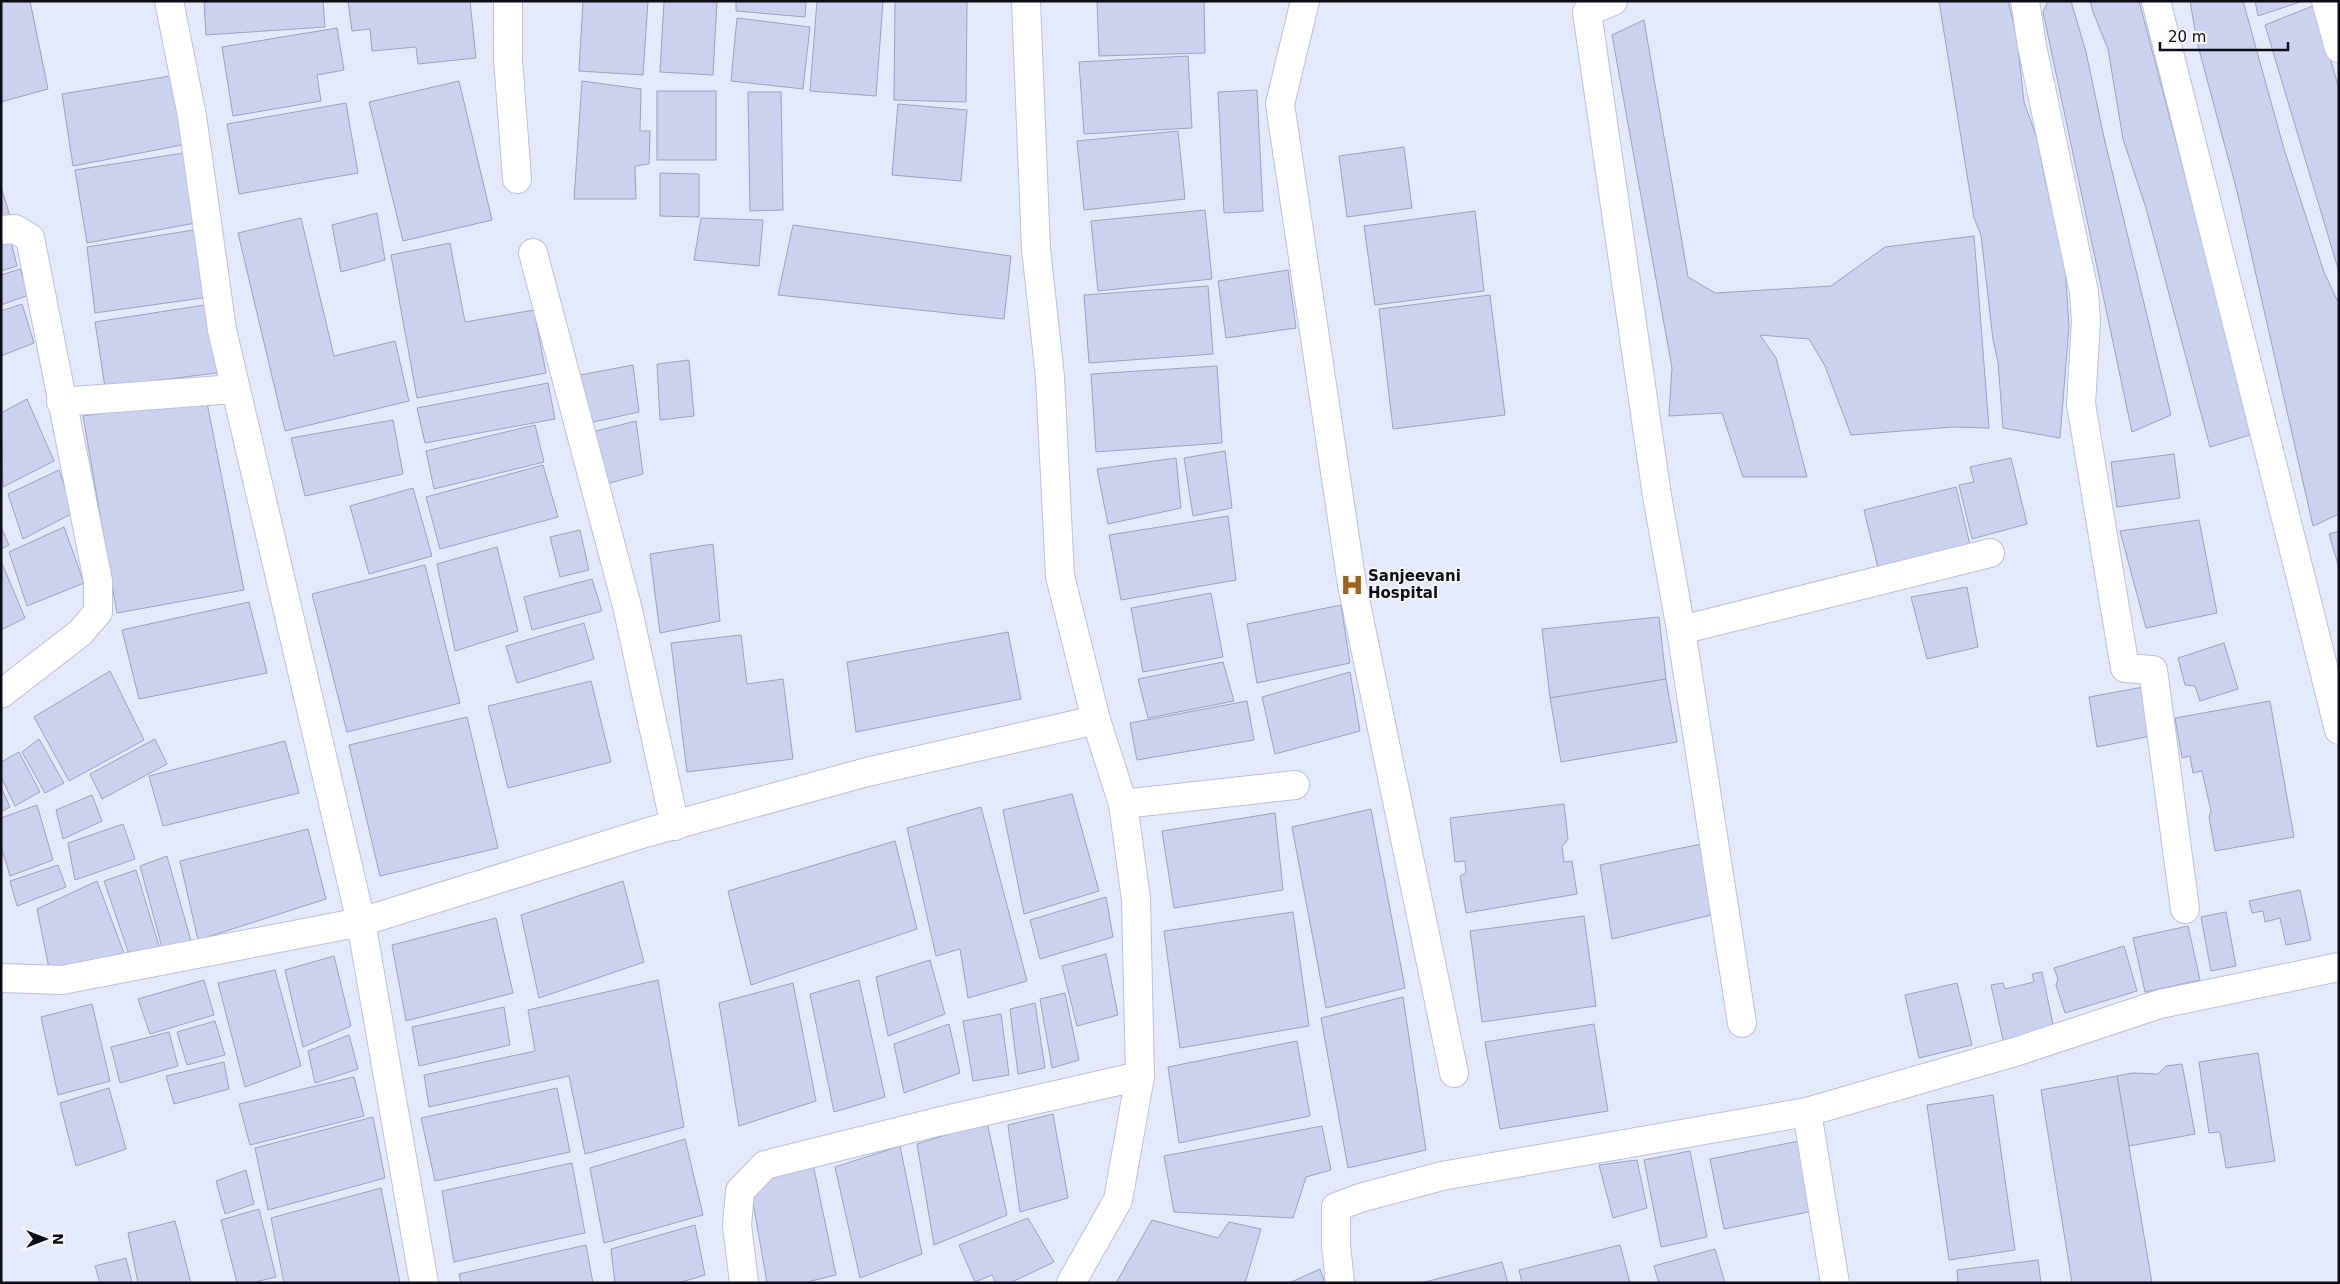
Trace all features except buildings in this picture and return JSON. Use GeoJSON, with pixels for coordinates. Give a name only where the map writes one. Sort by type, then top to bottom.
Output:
{"type":"FeatureCollection","features":[{"type":"Feature","properties":{"kind":"street"},"geometry":{"type":"LineString","coordinates":[[169,1],[192,116],[222,330],[361,922],[424,1283]]}},
{"type":"Feature","properties":{"kind":"street"},"geometry":{"type":"LineString","coordinates":[[508,1],[508,59],[517,179]]}},
{"type":"Feature","properties":{"kind":"street"},"geometry":{"type":"LineString","coordinates":[[1026,1],[1036,250],[1050,376],[1060,576],[1096,720],[1123,804],[1136,899],[1140,1076],[1118,1200],[1071,1283]]}},
{"type":"Feature","properties":{"kind":"street"},"geometry":{"type":"LineString","coordinates":[[1305,1],[1280,104],[1352,585],[1454,1073]]}},
{"type":"Feature","properties":{"kind":"street"},"geometry":{"type":"LineString","coordinates":[[1613,1],[1587,12],[1657,496],[1681,630],[1742,1023]]}},
{"type":"Feature","properties":{"kind":"street"},"geometry":{"type":"LineString","coordinates":[[2025,1],[2032,46],[2084,292],[2086,321],[2081,404],[2125,668],[2153,670],[2185,909]]}},
{"type":"Feature","properties":{"kind":"street"},"geometry":{"type":"LineString","coordinates":[[2156,1],[2339,730]]}},
{"type":"Feature","properties":{"kind":"street"},"geometry":{"type":"LineString","coordinates":[[2326,1],[2339,48]]}},
{"type":"Feature","properties":{"kind":"street"},"geometry":{"type":"LineString","coordinates":[[1,230],[15,228],[30,238],[61,402],[98,580],[98,612],[80,633],[1,694]]}},
{"type":"Feature","properties":{"kind":"street"},"geometry":{"type":"LineString","coordinates":[[533,253],[627,606],[675,826]]}},
{"type":"Feature","properties":{"kind":"street"},"geometry":{"type":"LineString","coordinates":[[61,402],[236,389]]}},
{"type":"Feature","properties":{"kind":"street"},"geometry":{"type":"LineString","coordinates":[[1681,630],[1990,553]]}},
{"type":"Feature","properties":{"kind":"street"},"geometry":{"type":"LineString","coordinates":[[1,978],[62,980],[361,922],[645,833],[867,772],[1096,720]]}},
{"type":"Feature","properties":{"kind":"street"},"geometry":{"type":"LineString","coordinates":[[1123,804],[1295,785]]}},
{"type":"Feature","properties":{"kind":"street"},"geometry":{"type":"LineString","coordinates":[[1340,1283],[1336,1245],[1336,1207],[1352,1201],[1442,1176],[1807,1112],[2018,1051],[2160,1004],[2339,967]]}},
{"type":"Feature","properties":{"kind":"street"},"geometry":{"type":"LineString","coordinates":[[744,1283],[737,1225],[740,1191],[765,1165],[937,1122],[1140,1076]]}},
{"type":"Feature","properties":{"kind":"street"},"geometry":{"type":"LineString","coordinates":[[1807,1112],[1835,1283]]}},
{"type":"Feature","properties":{"kind":"place","name":"Sanjeevani Hospital"},"geometry":{"type":"Point","coordinates":[1352,585]}}]}
